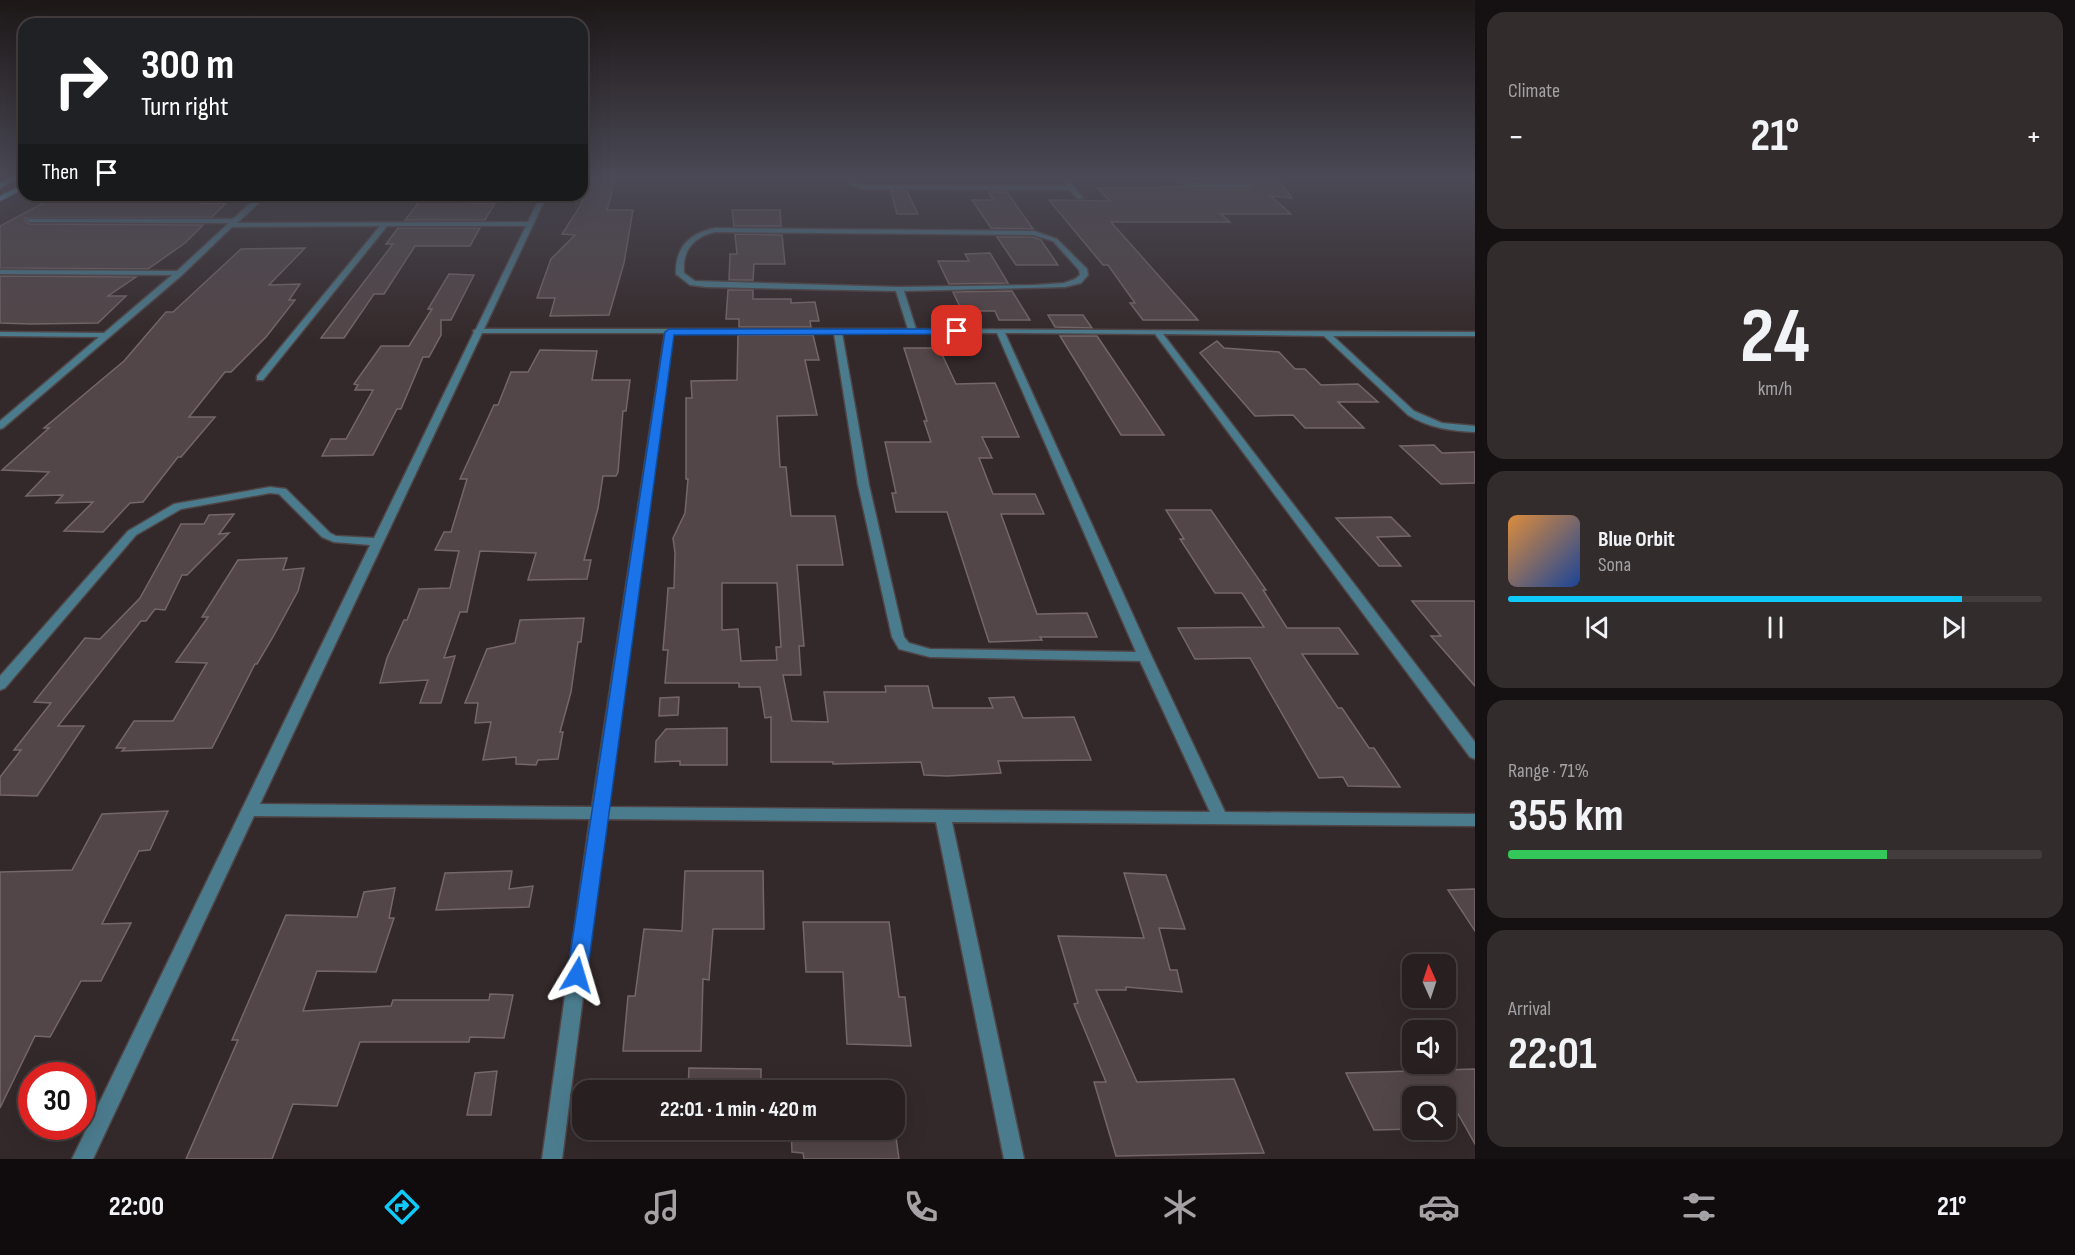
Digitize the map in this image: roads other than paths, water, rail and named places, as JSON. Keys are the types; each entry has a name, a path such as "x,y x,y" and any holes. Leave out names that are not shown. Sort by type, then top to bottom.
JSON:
{"street":[{"path":"0,426 179,273 224,231"},
{"path":"260,378 380,231"},
{"path":"82,1159 252,810 526,231"},
{"path":"711,231 693,236 685,246 679,268 680,274 687,279 708,285 899,289 1065,285 1078,281 1084,275 1083,269 1055,240 1041,235 1022,232 882,231"},
{"path":"0,272 179,273"},
{"path":"899,289 914,332"},
{"path":"477,332 1000,331 1475,334"},
{"path":"1000,331 1145,657 1220,817"},
{"path":"552,1159 669,332"},
{"path":"838,332 856,455 877,557 898,637 904,646 930,653 1145,657"},
{"path":"1158,333 1475,753"},
{"path":"0,334 105,335"},
{"path":"1327,334 1424,422 1448,428 1475,429"},
{"path":"0,685 132,533 178,506 270,490 282,491 326,535 334,539 378,542"},
{"path":"252,810 1475,820"},
{"path":"943,816 1014,1159"}]}
